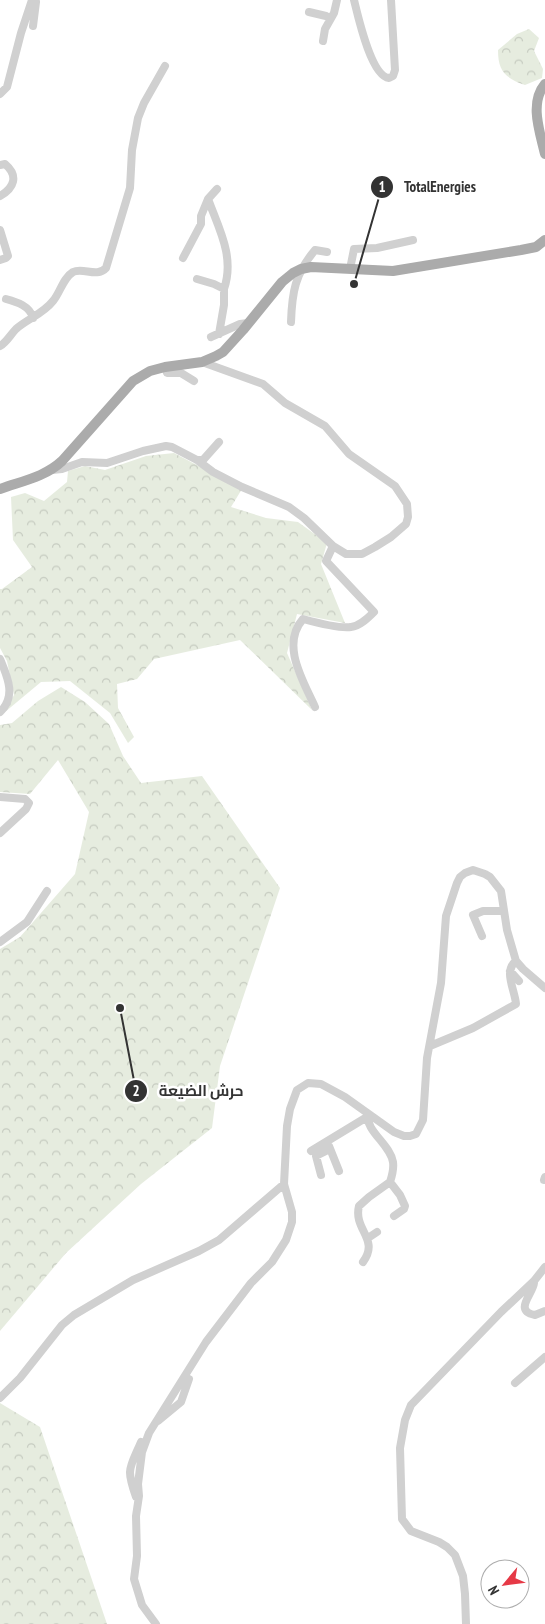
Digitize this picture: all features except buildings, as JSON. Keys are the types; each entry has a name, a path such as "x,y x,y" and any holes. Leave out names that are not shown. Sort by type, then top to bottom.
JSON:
{"main road":[{"path":"545,84 537,101 536,112 545,154"},
{"path":"0,489 50,471 62,461 132,381 150,371 164,367 202,362 223,352 282,282 301,269 320,267 393,271 542,245"}],"street":[{"path":"33,26 34,0"},
{"path":"0,94 7,87 22,33 34,0"},
{"path":"322,40 325,29 336,8 337,0"},
{"path":"354,0 376,68 381,75 389,78 393,76 395,70 391,0"},
{"path":"309,12 330,18"},
{"path":"0,346 4,344 15,330 53,301 71,274 76,271 101,272 106,268 130,188 132,150 138,118 144,103 165,66"},
{"path":"0,165 4,164 7,166 11,171 13,180 12,188 0,196"},
{"path":"183,258 201,221 201,216 208,199 217,189"},
{"path":"208,199 222,234 227,258 224,305 215,336 240,324 248,323"},
{"path":"201,221 210,222 215,219"},
{"path":"0,230 8,256 0,260"},
{"path":"350,269 354,245 376,248 413,240"},
{"path":"291,322 293,292 301,269 315,250 327,252"},
{"path":"197,280 214,284 224,289"},
{"path":"6,299 25,306 31,312 33,318"},
{"path":"50,471 82,462 107,463 144,450 166,446 172,447 197,460 213,472 242,487 289,507 333,546 346,554 362,554 386,541 406,524 408,510 398,490 387,480 349,454 325,426 285,403 263,384 202,362"},
{"path":"164,367 166,373 181,373 194,381"},
{"path":"197,460 203,460 219,442"},
{"path":"315,708 294,659 294,643 298,625 303,620 351,627 365,621 374,612 326,561 333,546"},
{"path":"0,659 10,684 8,702 0,712"},
{"path":"0,797 25,799 29,803 26,809 0,833"},
{"path":"156,1624 142,1605 134,1579 137,1556 136,1516 141,1458 149,1433 206,1342 251,1282 272,1262 282,1248 289,1233 292,1212 284,1184 287,1126 290,1109 298,1090 308,1083 321,1084 346,1097 367,1115 394,1132 404,1136 416,1134 423,1120 428,1058 441,983 446,916 451,897 460,876 473,870 490,877 501,891 516,961 545,988"},
{"path":"0,942 27,922 47,891"},
{"path":"482,936 473,915 483,911 504,911"},
{"path":"430,1046 473,1028 516,1004 510,971 511,965 516,961"},
{"path":"510,971 519,981"},
{"path":"321,1174 316,1156 367,1115"},
{"path":"364,1262 369,1254 370,1244 359,1221 359,1206 390,1182 393,1165 391,1156 367,1115"},
{"path":"311,1151 329,1145"},
{"path":"329,1145 339,1171"},
{"path":"390,1182 400,1195 405,1206 404,1209 394,1216"},
{"path":"0,1398 20,1378 62,1325 74,1315 133,1280 199,1251 219,1240 284,1184"},
{"path":"368,1238 377,1232"},
{"path":"466,1624 463,1576 455,1555 440,1542 411,1531 402,1519 400,1448 403,1429 411,1405 501,1312 534,1281 545,1267"},
{"path":"534,1281 534,1288 526,1299 525,1310 535,1316 545,1310"},
{"path":"516,1382 545,1357"},
{"path":"155,1424 181,1402 189,1379"}],"green space":[{"path":"529,29 539,38 534,51 543,69 542,78 525,85 512,80 504,73 499,63 498,50 517,34"},
{"path":"174,453 242,489 231,507 266,518 298,522 327,543 321,564 345,623 297,614 287,653 312,710 240,640 154,659 137,679 117,684 118,708 134,737 128,743 110,713 70,681 41,682 5,712 14,695 7,661 0,648 0,589 32,567 13,540 11,497 25,493 44,501 67,482 68,471 85,466 105,470 146,456"},
{"path":"61,687 85,702 109,724 123,756 141,783 202,776 280,888 220,1066 212,1128 141,1184 66,1253 0,1331 0,949 20,937 75,874 89,812 58,760 30,794 0,792 0,725 12,723 38,701"},
{"path":"0,1403 40,1427 107,1624 0,1624"}],"place":[{"name":"TotalEnergies","path":"354,284"},
{"name":"حرش الضيعة","path":"120,1008"}]}
